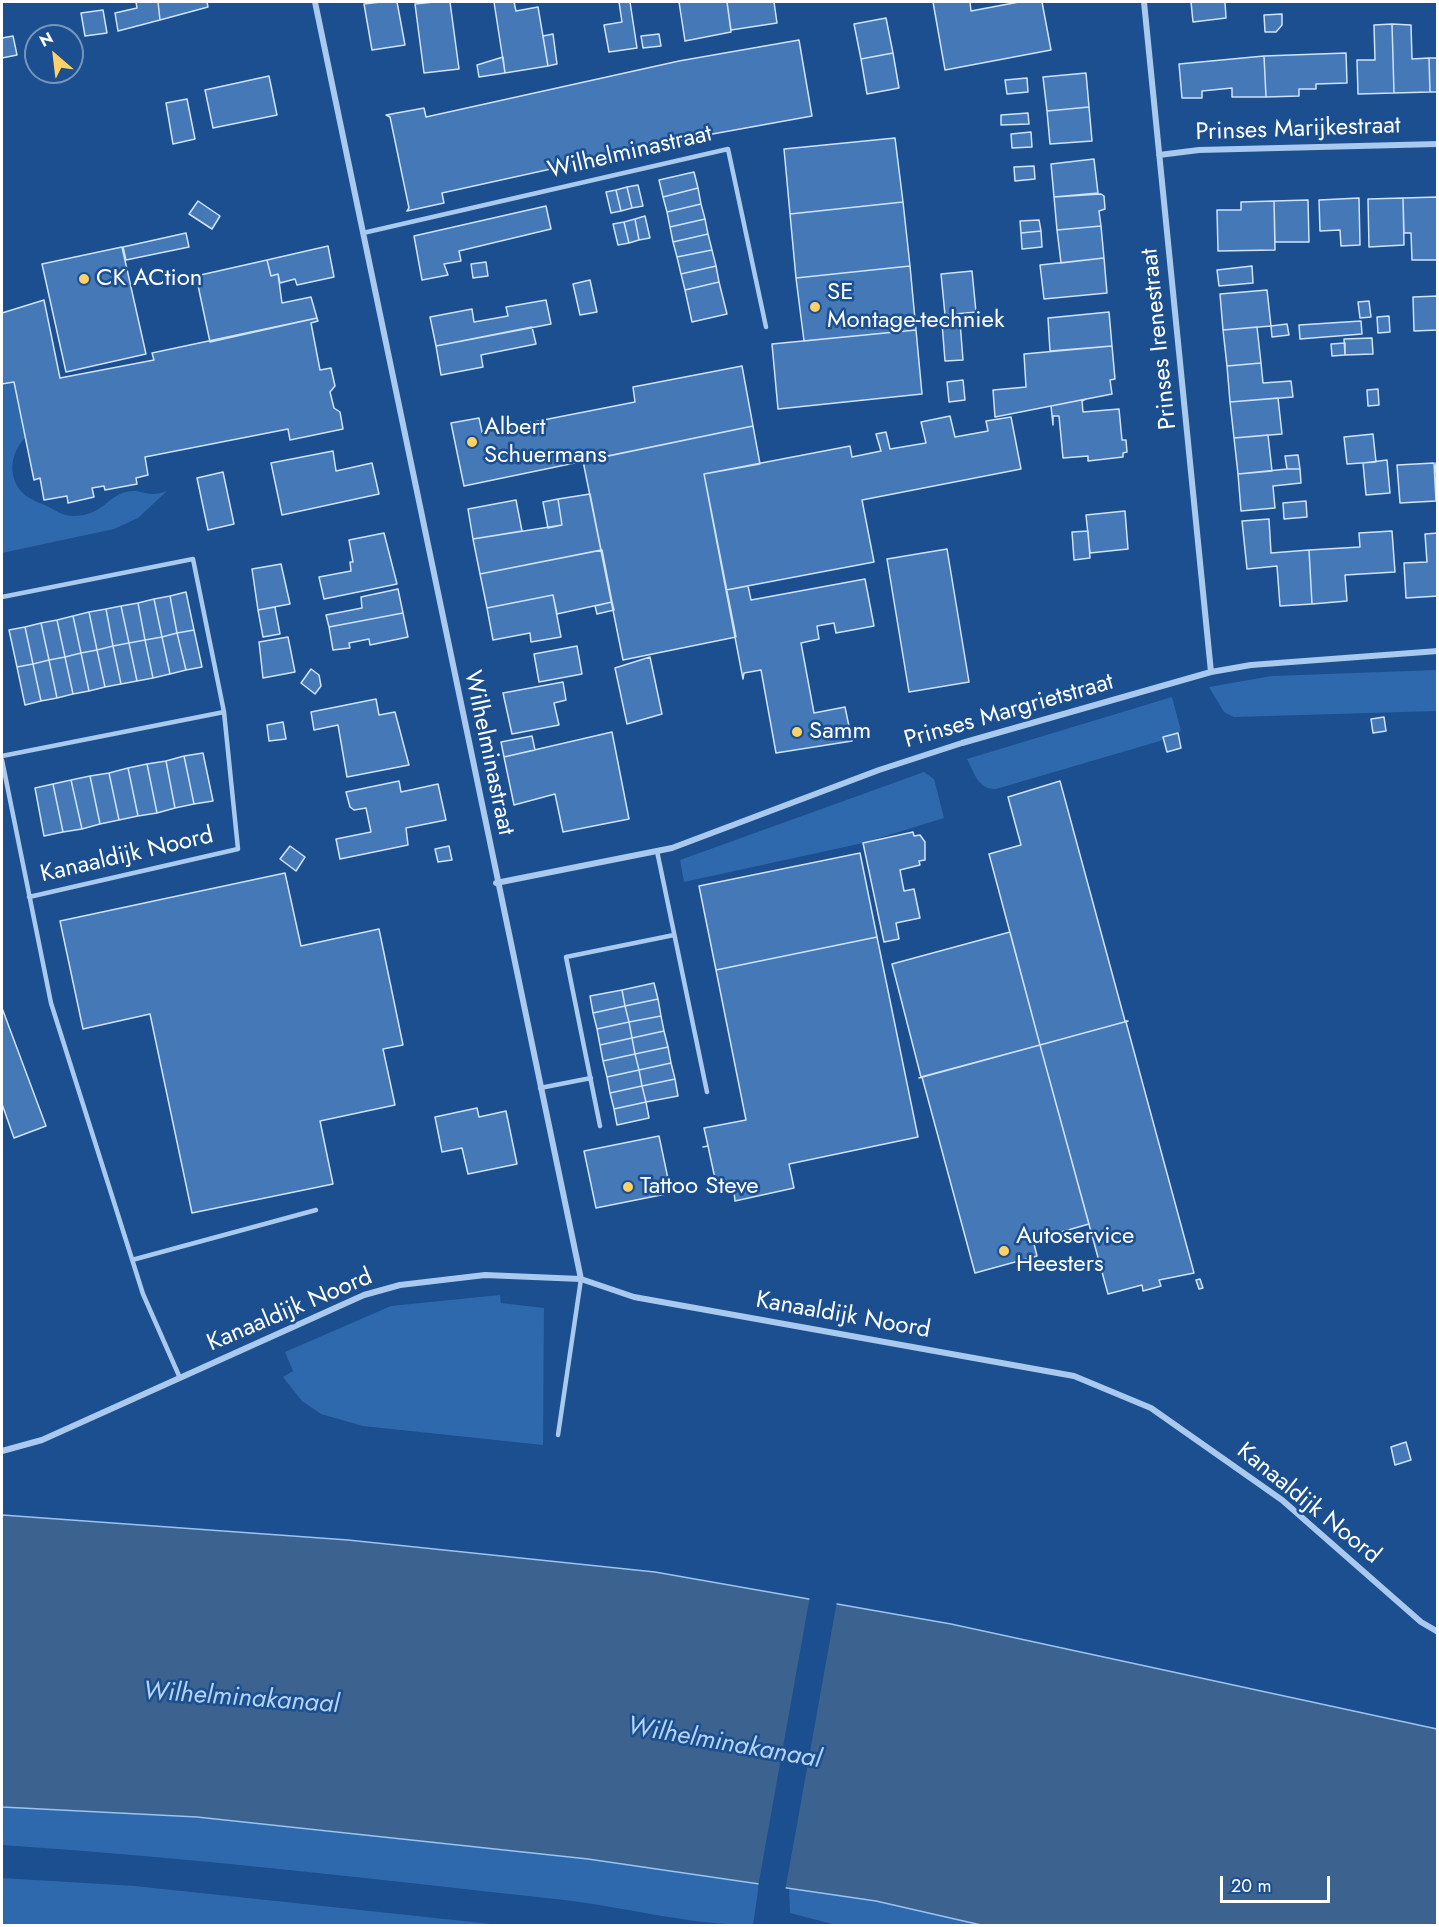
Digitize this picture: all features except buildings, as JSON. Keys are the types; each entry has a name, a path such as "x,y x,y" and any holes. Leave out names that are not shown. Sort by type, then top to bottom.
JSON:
{"street":[{"name":"Wilhelminastraat","path":"315,2 496,883 581,1279"},
{"name":"Prinses Irenestraat","path":"1144,2 1211,672"},
{"name":"Prinses Marijkestraat","path":"1159,155 1199,150 1437,144"},
{"name":"Prinses Margrietstraat","path":"496,883 672,848 809,795 920,756 1211,672 1251,665 1437,651"},
{"name":"Kanaaldijk Noord","path":"2,1451 42,1440 364,1295 400,1285 485,1275 581,1279 634,1297 1074,1376 1151,1408 1273,1493 1421,1622 1437,1632"}],"lane":[{"name":"Wilhelminastraat","path":"363,233 728,149 766,327"},
{"name":"Kanaaldijk Noord","path":"2,597 193,559 224,712 238,849 29,897"},
{"name":"Kanaaldijk Noord","path":"180,1378 143,1294 51,1003 2,758 224,712"},
{"path":"657,851 707,1092"},
{"path":"600,1126 566,957 674,935"},
{"path":"540,1088 591,1078"},
{"path":"132,1260 316,1210"},
{"path":"558,1435 581,1279"}],"shaded area":[{"path":"14,383 25,438 16,452 12,467 16,483 26,496 65,515 72,516 91,513 119,494 126,492 154,494 167,491 138,518 114,529 2,553 2,385"},
{"path":"1437,670 1437,711 1234,717 1224,712 1209,687 1272,676"},
{"path":"1172,697 1181,731 1160,741 996,789 985,787 981,783 967,759"},
{"path":"924,772 934,779 944,818 863,843 684,882 680,860"},
{"path":"500,1295 501,1303 544,1308 543,1445 363,1426 321,1414 302,1401 283,1377 293,1371 285,1352 391,1306"},
{"path":"2,1807 197,1817 588,1859 759,1884 753,1925 704,1922 581,1902 348,1876 2,1845"},
{"path":"2,1878 135,1886 501,1925 2,1925"},
{"path":"789,1888 876,1901 981,1925 836,1925 790,1913"}],"water":[{"name":"Wilhelminakanaal","path":"2,1515 348,1540 655,1572 951,1624 1437,1729 1437,1925 981,1925 876,1901 588,1859 197,1817 2,1807"}],"pier":[{"path":"810,1596 837,1601 785,1891 758,1887"}],"place":[{"name":"CK ACtion","path":"84,279"},
{"name":"SE Montage-techniek","path":"815,307"},
{"name":"Albert Schuermans","path":"472,442"},
{"name":"Samm","path":"797,732"},
{"name":"Tattoo Steve","path":"628,1187"},
{"name":"Autoservice Heesters","path":"1004,1251"}]}
